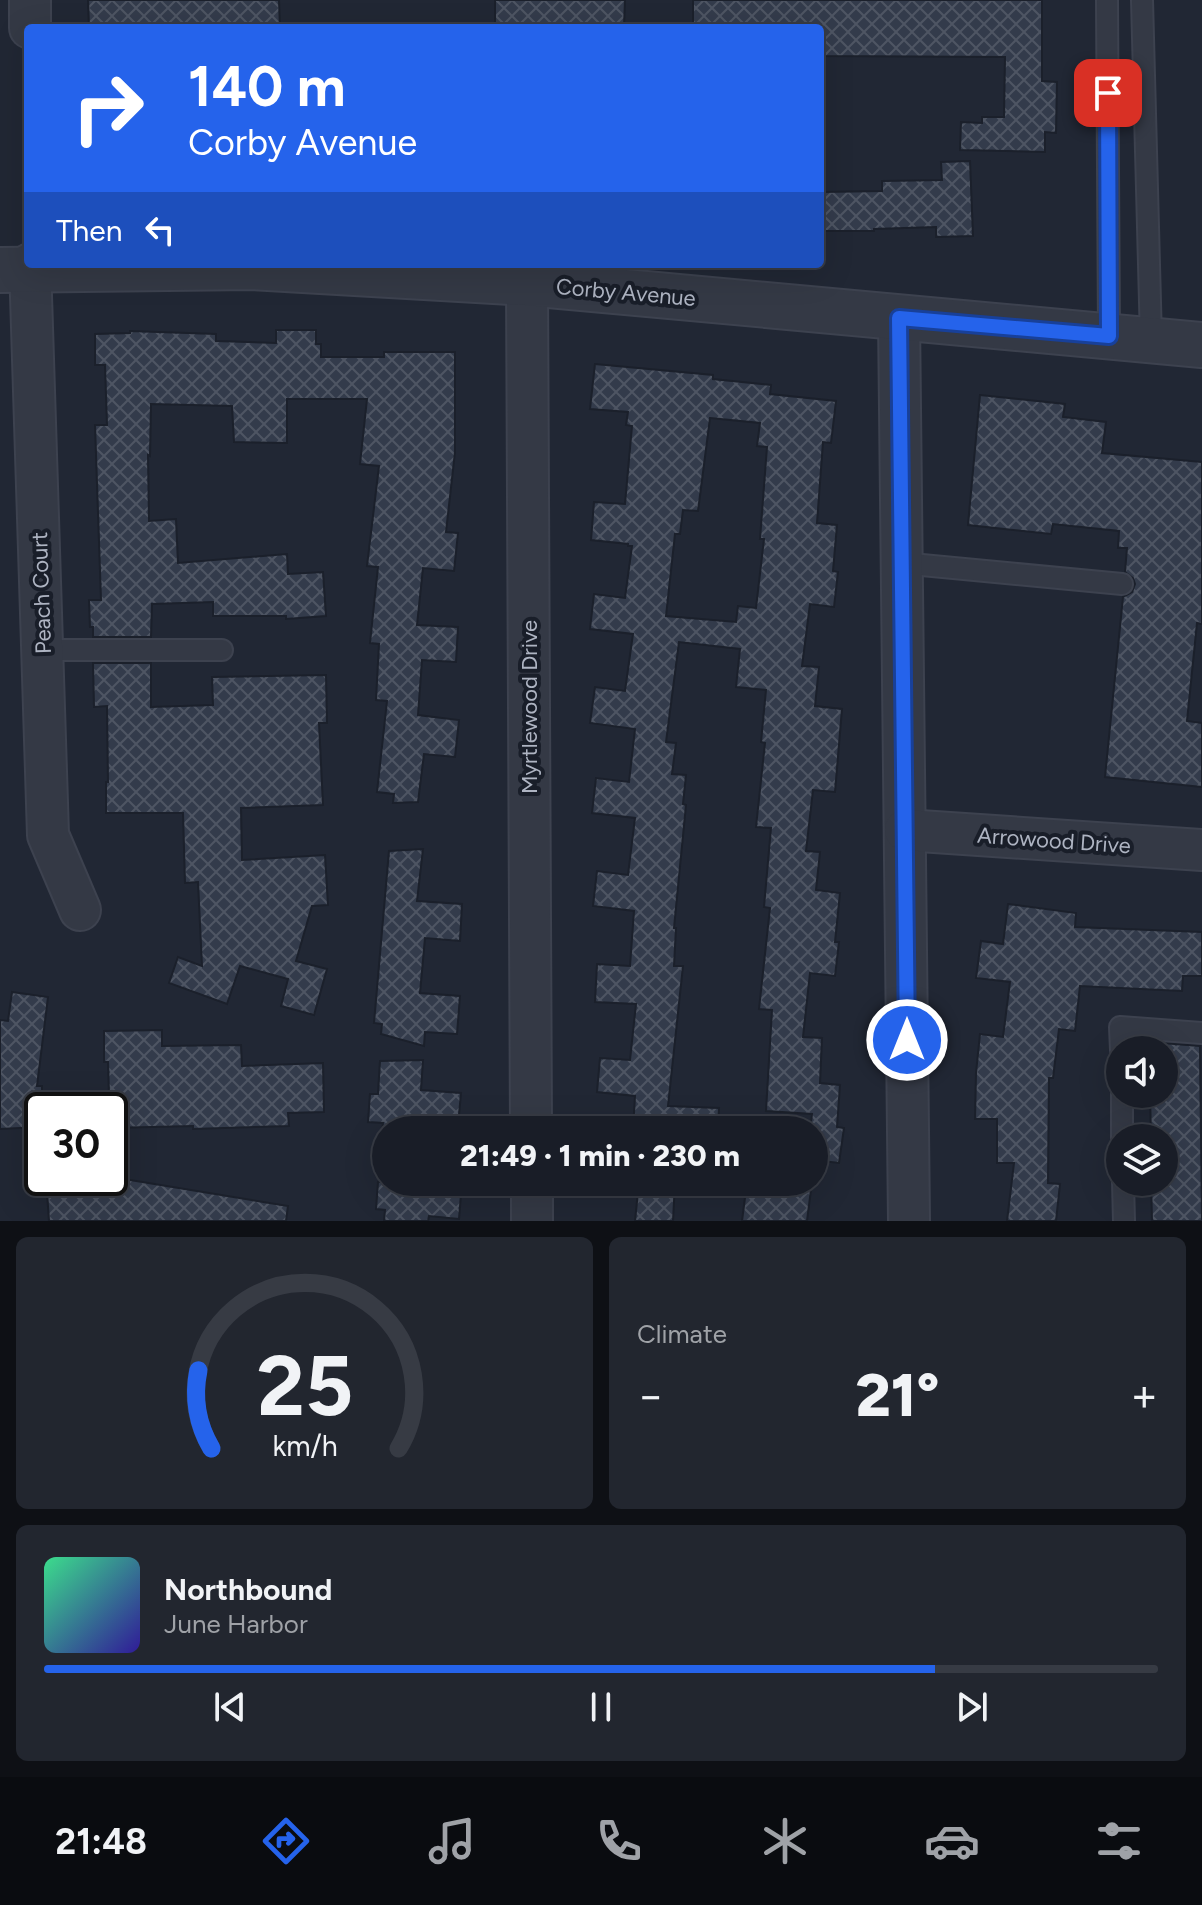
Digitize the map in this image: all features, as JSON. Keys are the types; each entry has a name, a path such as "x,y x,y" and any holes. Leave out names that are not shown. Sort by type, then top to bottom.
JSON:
{"street":[{"path":"30,0 30,24"},
{"name":"Peach Court","path":"20,268 43,650 48,835 80,910"},
{"name":"Corby Avenue","path":"269,268 527,283 1202,345"},
{"name":"Myrtlewood Drive","path":"527,283 531,1116"},
{"path":"899,318 909,1221"},
{"name":"Arrowood Drive","path":"905,830 1202,850"},
{"path":"532,1196 532,1221"}],"lane":[{"path":"1107,0 1130,338"},
{"path":"1130,338 1142,0"},
{"path":"901,563 1122,584"},
{"path":"43,650 222,650"},
{"path":"1120,1036 1120,1027 1202,1033"},
{"path":"1123,1196 1124,1221"}],"building":[{"path":"88,0 279,0 280,24 89,24"},
{"path":"495,0 625,0 624,24 495,24"},
{"path":"693,0 1042,0 1042,81 1057,82 1056,133 1045,132 1045,152 960,150 961,122 982,123 982,117 1004,117 1005,57 824,56 824,24 693,24"},
{"path":"970,161 973,236 936,237 936,227 824,231 824,192 882,191 882,181 942,180 941,162"},
{"path":"276,330 316,330 316,344 321,344 321,357 384,357 384,352 455,352 455,452 446,532 458,533 454,571 423,568 417,625 458,627 456,662 422,660 418,715 459,720 455,757 424,754 418,802 393,803 394,794 377,792 387,701 376,700 379,644 370,643 378,567 367,566 379,466 360,464 367,399 287,399 287,443 234,442 232,406 151,404 149,521 176,519 178,563 287,554 288,574 323,572 326,616 286,619 286,616 213,616 213,602 152,604 151,637 93,637 89,600 101,600 95,425 107,425 105,365 95,365 95,334 130,331 216,334 216,341 276,343"},
{"path":"595,364 713,375 713,379 771,385 770,394 836,401 831,443 823,442 817,523 837,525 833,571 838,572 834,607 810,604 802,666 819,667 815,706 842,709 835,792 813,790 806,851 820,852 816,890 840,893 835,942 839,942 835,976 810,973 803,1037 822,1038 820,1083 840,1085 837,1127 844,1128 839,1163 828,1162 828,1116 766,1111 772,1010 759,1009 770,908 764,907 771,828 756,827 765,743 761,742 766,690 736,687 740,649 679,642 666,742 676,743 672,774 686,775 674,928 674,966 683,966 668,1106 719,1108 719,1116 634,1116 635,1096 597,1092 600,1058 630,1060 636,1004 595,1002 597,964 630,966 634,911 593,906 597,871 628,875 635,818 592,813 596,778 629,782 635,729 590,723 595,687 625,691 633,634 590,629 594,594 625,598 632,546 591,540 594,502 625,504 632,426 626,425 628,412 590,409","holes":["710,418 760,423 757,446 767,447 760,539 764,539 756,608 738,606 736,622 666,616 675,534 680,534 683,510 698,511"]},
{"path":"980,395 1065,404 1063,417 1106,422 1102,453 1202,462 1202,624 1197,623 1187,721 1202,723 1202,787 1105,777 1123,597 1132,592 1135,584 1125,572 1127,548 1118,548 1119,531 1053,524 1051,534 968,525"},
{"path":"93,663 151,663 151,707 213,705 212,677 326,675 327,723 319,723 323,805 241,808 242,860 325,855 328,905 312,906 296,961 327,969 314,1015 281,1006 288,979 240,966 227,1004 169,983 178,957 202,966 198,882 185,883 183,813 106,813 107,706 94,707"},
{"path":"423,849 417,901 462,904 460,941 425,938 420,993 460,996 457,1034 425,1032 424,1046 381,1034 382,1024 374,1023 389,851"},
{"path":"1008,904 1076,913 1075,927 1202,932 1202,976 1183,976 1182,991 1080,986 1075,1031 1059,1029 1053,1078 1049,1078 1048,1183 1060,1184 1056,1221 1007,1221 1014,1163 997,1163 997,1119 975,1119 980,1034 1003,1037 1010,982 976,978 981,941 1003,944"},
{"path":"12,992 48,997 37,1086 42,1086 42,1092 24,1092 24,1128 0,1129 0,1020 8,1021"},
{"path":"162,1030 162,1046 241,1045 242,1066 323,1063 324,1112 288,1113 289,1126 128,1128 128,1092 109,1092 108,1062 104,1062 104,1031"},
{"path":"1178,1044 1200,1046 1202,1221 1152,1221 1151,1196 1178,1196 1178,1124 1151,1124 1150,1108 1178,1108"},
{"path":"423,1060 421,1090 461,1093 459,1116 372,1116 372,1122 368,1122 370,1094 378,1094 380,1061"},
{"path":"128,1180 288,1206 286,1221 49,1221 47,1196 128,1196"},
{"path":"377,1196 461,1196 459,1219 429,1216 428,1221 384,1221 385,1210 376,1209"},
{"path":"638,1196 674,1196 673,1221 635,1221"},
{"path":"745,1196 810,1196 807,1221 742,1221"}],"route":[{"path":"907,1040 899,318 1109,336 1108,93"}]}
